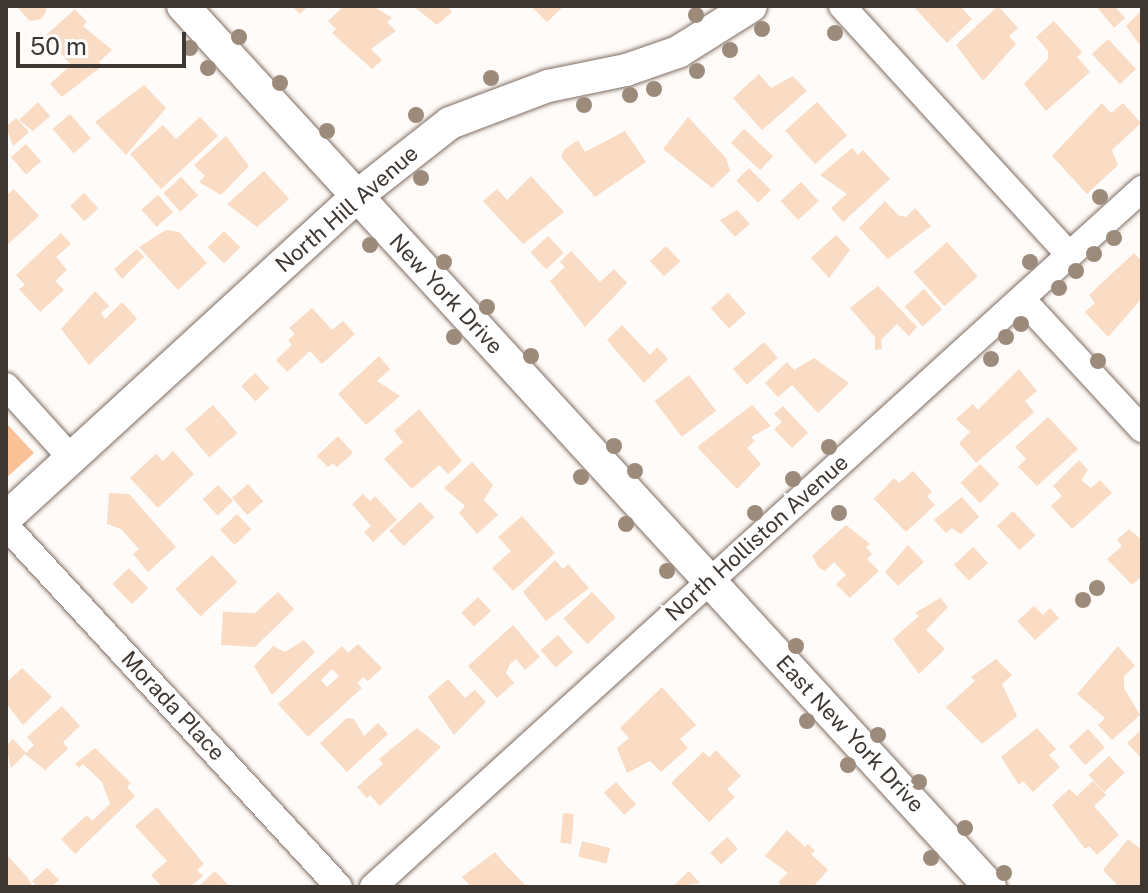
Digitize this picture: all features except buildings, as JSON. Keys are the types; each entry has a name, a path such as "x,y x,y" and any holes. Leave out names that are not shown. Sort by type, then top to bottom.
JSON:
{"street":[{"name":"New York Drive","path":"183,6 709,581"},
{"name":"North Hill Avenue","path":"6,518 357,196 450,123 548,86 626,70 678,52 751,6"},
{"path":"842,6 1069,255"},
{"name":"North Holliston Avenue","path":"373,887 1142,189"},
{"path":"1022,299 1142,429"},
{"path":"6,386 71,458"},
{"name":"Morada Place","path":"6,526 339,887"},
{"name":"East New York Drive","path":"709,581 990,887"}],"shaded area":[{"path":"6,423 34,453 6,478"}]}
